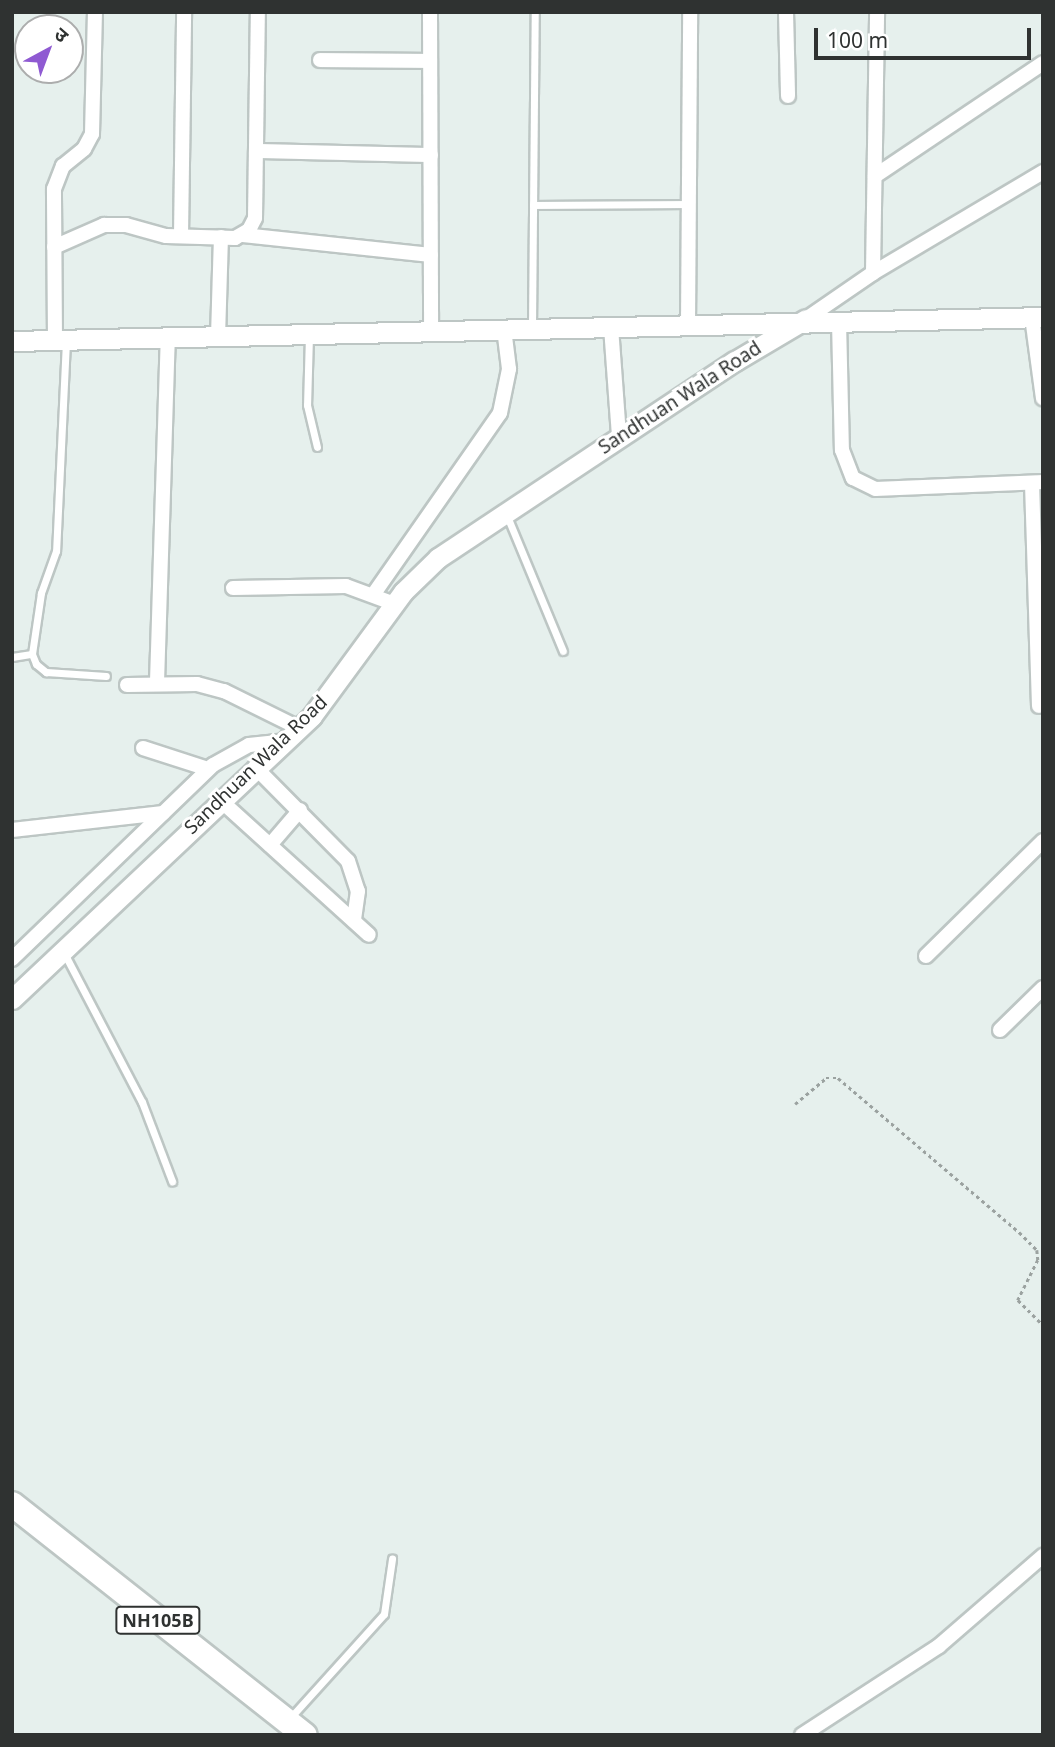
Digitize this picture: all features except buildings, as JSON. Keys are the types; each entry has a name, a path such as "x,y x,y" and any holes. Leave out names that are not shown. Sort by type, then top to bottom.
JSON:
{"highway":[{"name":"NH105B","path":"12,1504 296,1728"}],"street":[{"path":"60,340 54,247 58,176 92,134 94,12"},
{"path":"181,236 184,12"},
{"path":"243,234 255,218 258,12"},
{"path":"430,12 431,331"},
{"path":"688,325 690,12"},
{"path":"786,12 788,96"},
{"path":"873,273 877,12"},
{"path":"320,60 430,61"},
{"path":"875,176 1043,64"},
{"path":"256,151 431,155"},
{"path":"806,319 873,273 1043,172"},
{"path":"54,247 104,225 181,236 221,237 243,234 430,255"},
{"path":"218,337 221,237"},
{"path":"12,341 688,325 806,319 839,321 1037,317 1043,398"},
{"name":"Sandhuan Wala Road","path":"12,999 219,799 292,735 335,689 395,604 438,558 619,437 806,319"},
{"path":"839,321 842,450 853,478 876,489 1037,483 1039,706"},
{"path":"611,327 619,437"},
{"path":"373,595 500,413 509,380 503,330"},
{"path":"158,682 168,338"},
{"path":"233,588 331,585 373,595 395,604"},
{"path":"127,685 158,682 224,691 292,735"},
{"path":"12,959 208,769 248,744 292,735"},
{"path":"143,748 208,769"},
{"path":"255,767 348,861 358,891 354,921"},
{"path":"219,799 369,935"},
{"path":"270,845 300,810"},
{"path":"12,830 163,813"},
{"path":"926,956 1043,841"},
{"path":"1000,1030 1043,988"},
{"path":"802,1735 939,1646 1043,1556"}],"lane":[{"path":"532,329 535,12"},
{"path":"533,205 689,204"},
{"path":"309,334 307,405 317,447"},
{"path":"60,340 56,551 41,593 32,654 36,664 46,672 106,676"},
{"path":"505,512 563,651"},
{"path":"12,657 32,654"},
{"path":"63,951 142,1102 172,1181"},
{"path":"296,1728 384,1614 392,1559"}],"path":[{"path":"795,1104 826,1078 838,1078 1019,1232 1037,1250 1038,1260 1018,1300 1043,1325"}]}
